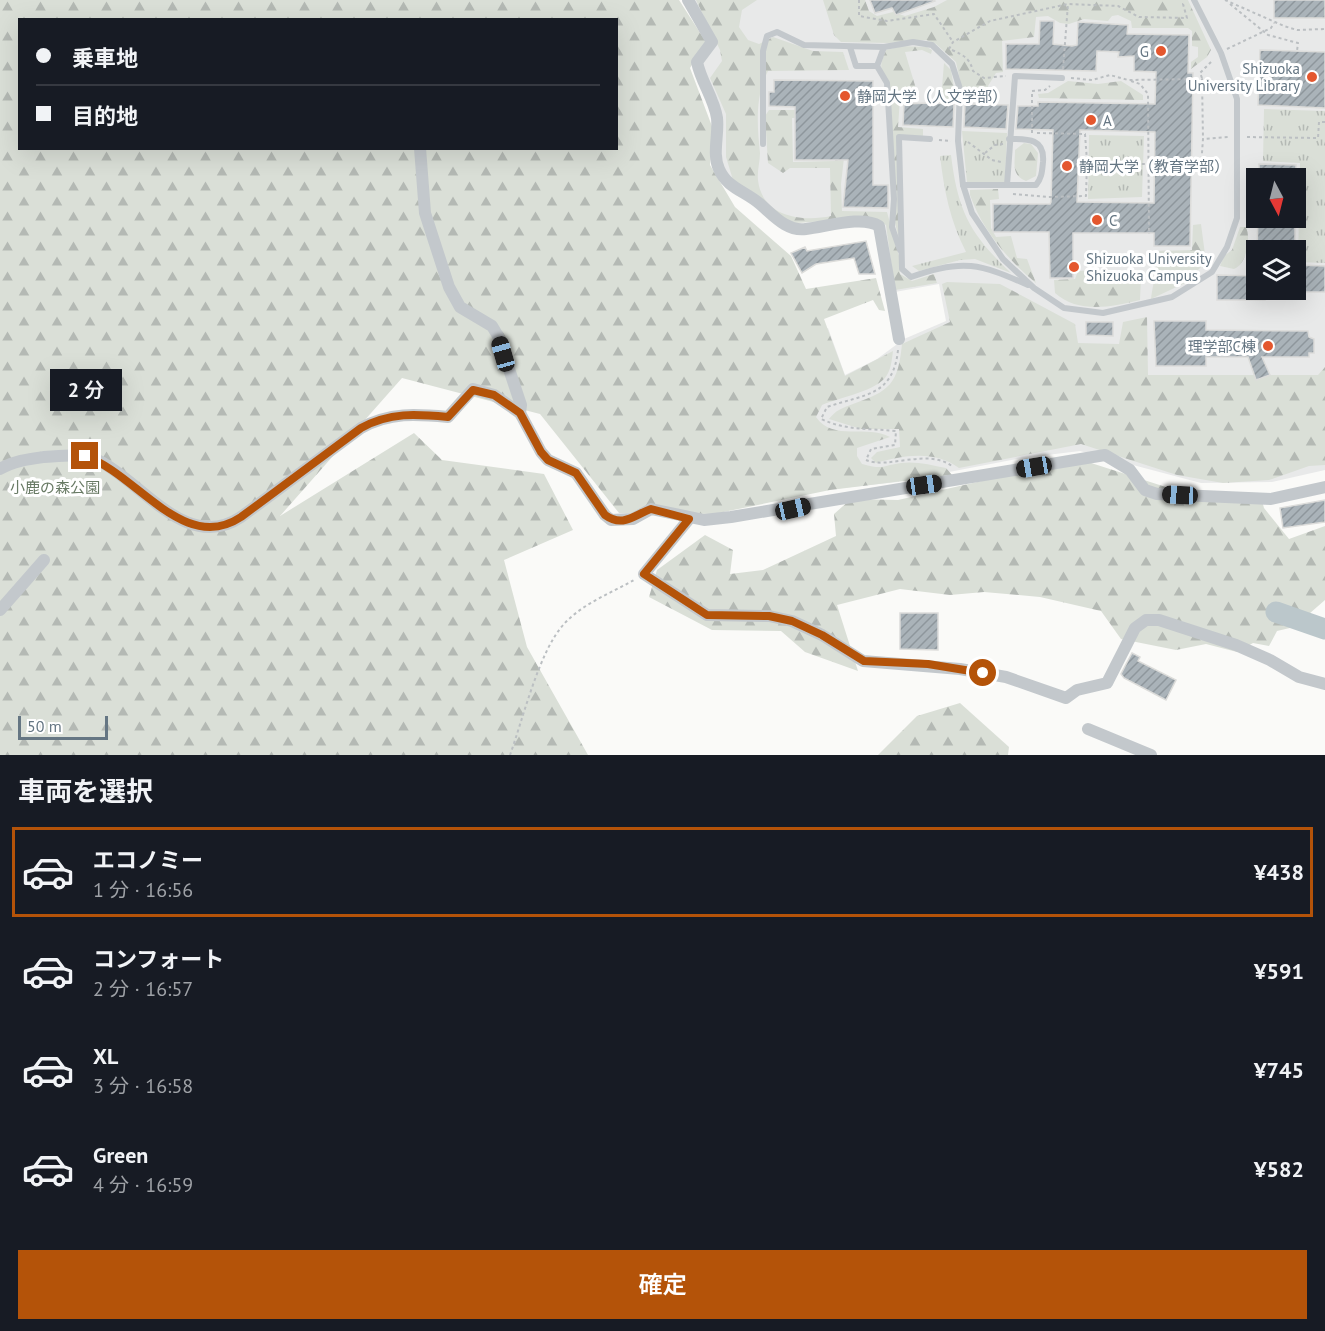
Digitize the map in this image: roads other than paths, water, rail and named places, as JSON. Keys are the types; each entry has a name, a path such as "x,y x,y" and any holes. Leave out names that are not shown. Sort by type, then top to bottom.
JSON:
{"street":[{"path":"688,0 712,42 697,62 717,118 716,162 719,170 731,187 760,204 769,214 786,225 802,230 862,222 879,226 899,339"},
{"path":"420,150 425,213 449,287 460,307 492,326 498,336 521,405 520,413"},
{"path":"0,469 25,460 85,456 102,462 183,523 211,529 228,526 361,428 379,418 403,413 448,417 473,390 494,395 520,413 541,452 548,460 576,473 605,515 611,520 633,519 651,509 689,519 704,520 793,509 843,498 1105,455 1130,470 1145,490 1157,494 1271,499 1325,487"},
{"path":"689,519 644,574 707,615 769,616 792,621 822,635 864,661 960,669 1006,677 1066,698 1077,690 1107,683 1135,628 1146,620 1159,620 1256,653 1299,677 1325,684"},
{"path":"0,610 44,560"},
{"path":"1088,729 1151,755"}],"lane":[{"path":"763,144 763,51 767,36 777,32 804,45 837,44 850,47 914,42 932,45 952,64 960,89 958,141 963,185 972,213 1003,260 1034,288 1064,308 1103,313 1172,297 1212,272 1227,247 1237,218 1237,99 1221,53 1192,0"},
{"path":"884,46 877,66 887,83 894,199 892,226 903,261"},
{"path":"850,47 856,66 877,66"},
{"path":"1010,185 1008,162 1015,76 1062,78"},
{"path":"930,139 899,137 902,269 911,277 955,266 978,265 1034,288"},
{"path":"963,185 1036,185 1041,179 1044,152 1038,142 1030,139 1009,142"}],"waterway":[{"path":"1276,612 1325,629"}],"place":[{"name":"G","path":"1161,51"},
{"name":"Shizuoka University Library","path":"1312,77"},
{"name":"静岡大学（人文学部）","path":"845,96"},
{"name":"A","path":"1091,120"},
{"name":"静岡大学（教育学部）","path":"1067,166"},
{"name":"C","path":"1097,220"},
{"name":"Shizuoka University Shizuoka Campus","path":"1074,267"},
{"name":"理学部C棟","path":"1268,346"}],"park label":[{"name":"小鹿の森公園","path":"55,487"}]}
